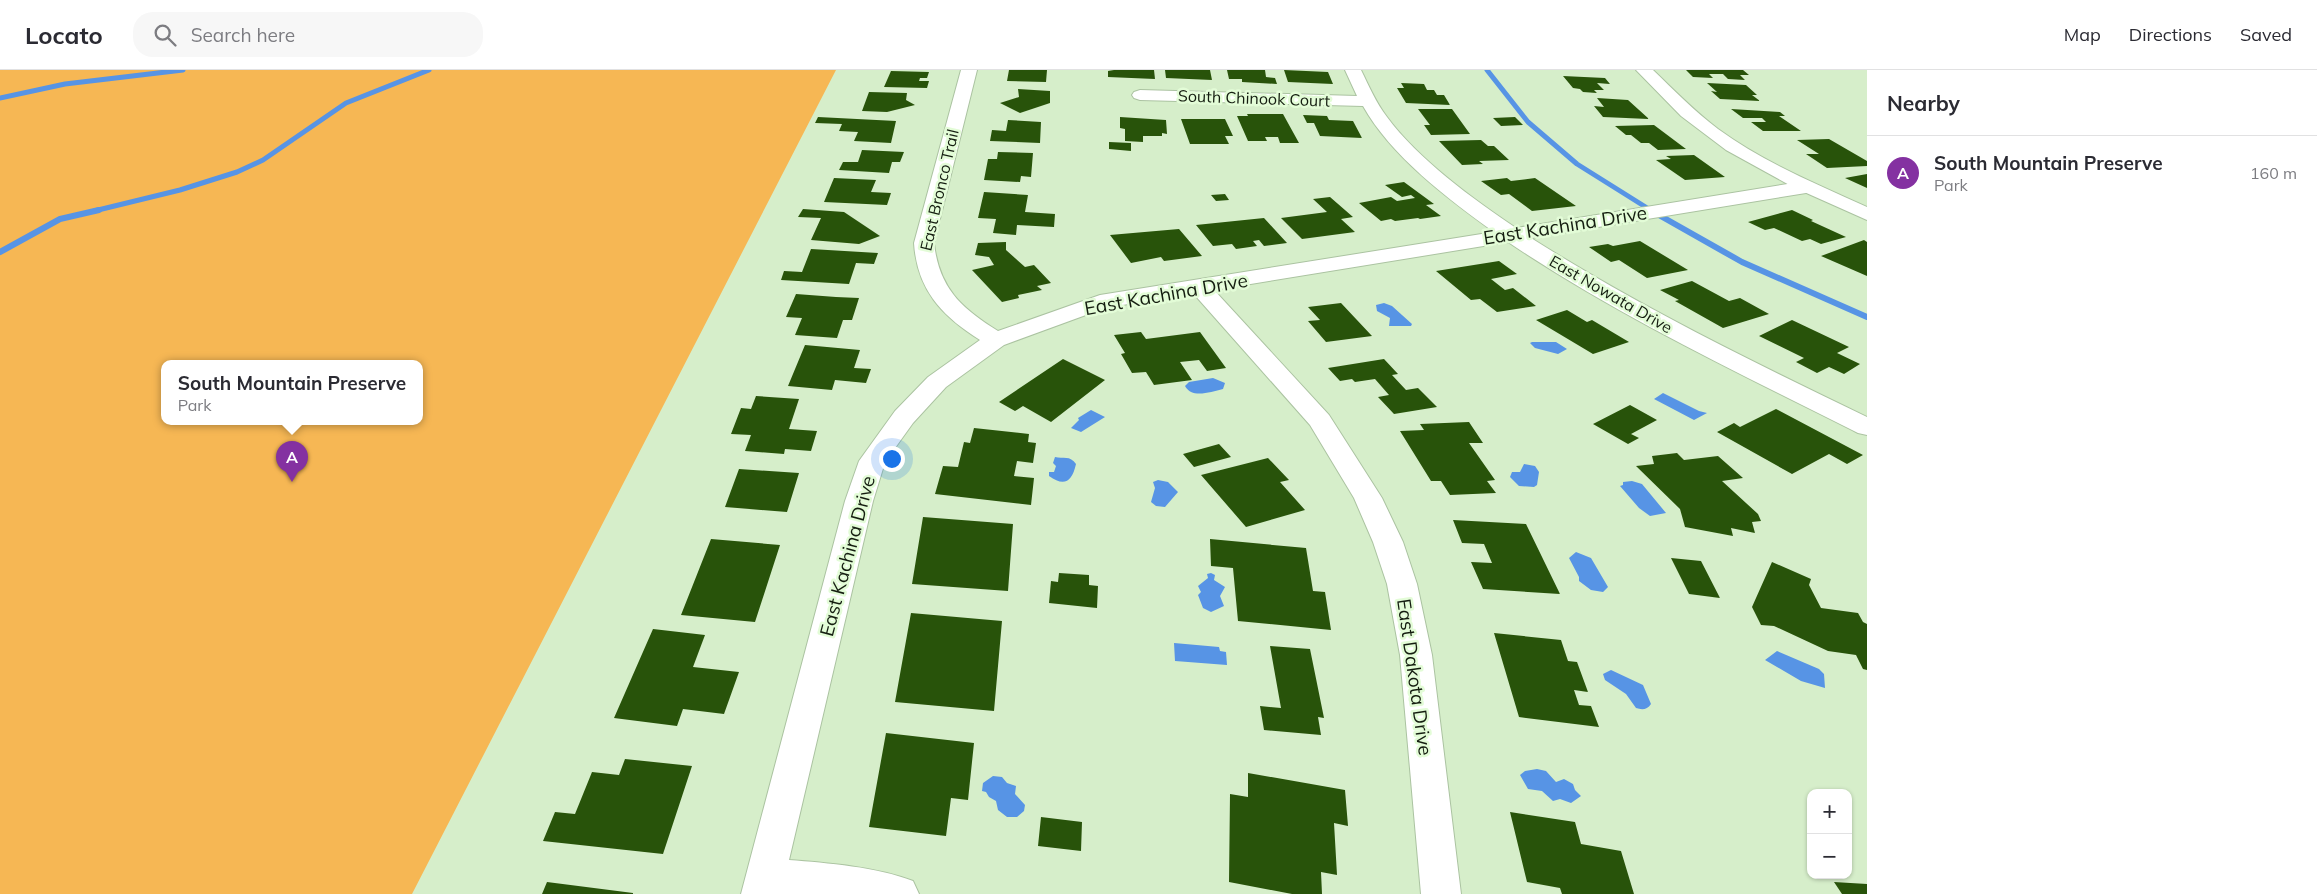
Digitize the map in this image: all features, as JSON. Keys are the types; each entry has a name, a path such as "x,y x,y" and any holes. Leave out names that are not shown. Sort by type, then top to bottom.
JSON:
{"street":[{"name":"East Bronco Trail","path":"969,70 924,243 924,258 928,274 939,293 953,309 976,328 996,340"},
{"name":"East Nowata Drive","path":"1353,70 1367,101 1388,130 1429,172 1466,203 1509,234 1610,296 1705,348 1867,427"},
{"path":"1644,70 1694,119 1728,143 1806,187 1867,214"},
{"name":"South Chinook Court","path":"1140,95 1367,101"},
{"name":"East Kachina Drive","path":"764,885 859,501 872,461 904,417 937,382 996,340 1100,302 1806,187"},
{"name":"East Dakota Drive","path":"1198,287 1320,421 1368,498 1388,542 1402,584 1416,655 1441,894"},
{"path":"764,885 817,880 899,894"}],"shaded area":[{"path":"0,70 836,70 412,894 0,894"}],"water":[{"path":"1384,303 1392,306 1412,324 1411,326 1389,326 1390,318 1377,311 1376,305"},
{"path":"1556,342 1567,349 1558,354 1535,348 1530,343"},
{"path":"1213,378 1225,383 1223,389 1207,393 1197,393 1188,390 1185,386 1189,382"},
{"path":"1663,393 1707,413 1694,420 1654,399"},
{"path":"1091,410 1105,417 1081,432 1071,428 1079,420 1078,418"},
{"path":"1055,457 1069,458 1076,464 1070,479 1067,481 1059,481 1049,476 1049,472 1054,472 1056,466 1053,463"},
{"path":"1524,464 1535,466 1539,472 1537,485 1534,487 1519,486 1510,477 1512,472 1520,472"},
{"path":"1158,480 1168,482 1178,492 1165,507 1156,506 1151,502 1155,488 1153,482"},
{"path":"1632,481 1642,484 1666,513 1650,516 1639,508 1620,486 1623,485 1623,482"},
{"path":"1576,552 1591,558 1608,587 1603,592 1591,590 1579,581 1579,577 1569,558"},
{"path":"1207,574 1215,575 1214,580 1225,587 1220,596 1224,606 1211,612 1203,608 1198,595 1201,592 1198,586 1208,578"},
{"path":"1174,643 1219,647 1220,651 1226,652 1227,665 1175,661"},
{"path":"1777,651 1819,669 1824,674 1825,688 1801,681 1765,660"},
{"path":"1611,670 1643,685 1651,704 1644,709 1636,708 1626,694 1605,680 1603,674"},
{"path":"1537,769 1546,771 1556,782 1564,779 1573,784 1575,790 1581,796 1571,803 1560,799 1553,801 1542,791 1528,789 1520,775 1525,771"},
{"path":"993,776 1002,777 1007,783 1016,786 1015,794 1025,805 1024,811 1017,817 1007,817 998,810 996,801 989,797 986,792 982,791 983,783"}],"building":[{"path":"1009,70 1047,70 1046,82 1007,81"},
{"path":"1154,70 1155,79 1108,77 1108,71"},
{"path":"1165,70 1210,70 1212,80 1166,78"},
{"path":"1227,70 1265,70 1266,77 1275,78 1277,84 1242,82 1242,79 1229,79"},
{"path":"1284,70 1328,72 1333,84 1288,82"},
{"path":"1686,70 1743,70 1749,75 1740,75 1745,80 1728,79 1723,74 1709,74 1713,78 1693,77"},
{"path":"891,71 929,72 927,78 920,78 919,81 929,81 927,88 884,87"},
{"path":"1563,76 1605,78 1610,84 1597,83 1604,90 1594,90 1597,93 1583,92 1580,89 1573,88"},
{"path":"1401,83 1424,84 1427,90 1434,90 1437,95 1444,95 1450,105 1406,103 1397,88 1404,88"},
{"path":"1707,83 1746,85 1757,95 1752,95 1760,101 1720,99 1711,91 1717,92"},
{"path":"1018,89 1050,91 1050,103 1020,113 1000,103 1019,97"},
{"path":"869,92 907,93 906,100 915,105 887,112 862,111"},
{"path":"1597,98 1628,100 1649,119 1603,117 1594,106 1604,107"},
{"path":"1418,109 1452,109 1470,134 1431,135 1424,125 1430,125"},
{"path":"1731,109 1780,112 1785,116 1779,116 1801,131 1763,131 1751,122 1766,122 1762,118 1743,118"},
{"path":"1247,114 1283,114 1299,143 1280,143 1278,137 1265,137 1267,141 1248,141 1237,116 1248,116"},
{"path":"1303,115 1327,116 1329,120 1353,121 1362,138 1320,136 1314,123 1307,123"},
{"path":"818,117 896,121 891,143 854,141 858,132 839,131 842,124 815,123"},
{"path":"1120,117 1166,120 1167,134 1162,133 1162,136 1143,136 1143,142 1125,141 1125,129 1120,128"},
{"path":"1515,117 1523,125 1501,126 1493,118"},
{"path":"1181,119 1225,119 1233,136 1225,136 1229,144 1190,144"},
{"path":"1008,120 1041,122 1040,143 990,141 992,130 1006,131"},
{"path":"1654,125 1686,149 1658,150 1649,143 1641,143 1631,135 1626,135 1615,126"},
{"path":"1829,139 1867,161 1867,166 1827,168 1806,154 1819,154 1797,140"},
{"path":"1481,140 1488,146 1494,146 1509,160 1479,161 1483,164 1462,165 1439,141"},
{"path":"1109,142 1131,143 1131,151 1109,149"},
{"path":"862,150 904,152 900,162 892,162 889,173 839,170 843,162 858,162"},
{"path":"998,152 1033,153 1031,177 1021,176 1020,182 984,180 988,159 997,159"},
{"path":"1694,155 1725,177 1685,180 1656,160 1671,159 1666,156"},
{"path":"1867,174 1867,188 1845,178"},
{"path":"834,178 876,180 871,192 891,193 887,205 824,202"},
{"path":"1507,178 1511,181 1535,178 1576,206 1532,211 1509,194 1501,195 1481,181"},
{"path":"1404,182 1434,204 1426,205 1441,216 1381,221 1359,203 1391,197 1397,201 1415,198 1411,195 1402,197 1385,185"},
{"path":"984,192 1028,195 1025,212 1055,214 1054,227 1017,225 1016,235 993,233 996,219 978,218"},
{"path":"1225,194 1229,200 1216,201 1211,195"},
{"path":"1330,197 1353,217 1341,219 1355,232 1302,239 1281,218 1327,212 1313,199"},
{"path":"803,209 844,212 880,236 859,244 811,240 821,218 798,217"},
{"path":"1792,210 1846,237 1821,244 1810,239 1802,241 1774,228 1765,230 1748,222"},
{"path":"1264,218 1287,243 1264,246 1259,240 1253,241 1257,246 1236,249 1232,244 1213,246 1196,225"},
{"path":"1179,229 1202,256 1164,261 1161,257 1131,263 1110,235"},
{"path":"1864,240 1867,242 1867,276 1821,256"},
{"path":"1640,241 1688,270 1647,278 1619,260 1611,262 1589,247 1608,244 1613,246"},
{"path":"1006,242 1006,250 1025,267 1034,265 1051,283 1037,286 1042,290 1018,295 1019,298 1002,302 972,270 994,265 989,257 975,255 978,243"},
{"path":"811,249 878,253 874,264 856,263 849,284 781,280 784,271 802,272"},
{"path":"1499,261 1517,274 1491,279 1505,290 1513,288 1536,306 1497,312 1480,299 1471,300 1436,271"},
{"path":"1692,281 1729,301 1740,298 1769,314 1723,328 1675,301 1679,300 1660,290"},
{"path":"796,294 859,298 852,320 843,320 837,338 795,335 802,318 786,317"},
{"path":"1341,303 1372,336 1326,342 1308,321 1320,320 1308,307"},
{"path":"1567,310 1587,322 1592,320 1629,342 1593,354 1536,320"},
{"path":"1792,320 1849,347 1837,353 1860,364 1844,374 1829,367 1817,373 1796,362 1804,358 1759,336"},
{"path":"1141,332 1146,339 1200,332 1226,368 1207,371 1199,360 1180,362 1192,380 1154,385 1146,372 1132,373 1121,354 1125,353 1114,335"},
{"path":"805,345 860,350 854,368 871,369 866,383 835,380 832,390 788,386"},
{"path":"1063,359 1105,380 1051,422 1023,406 1015,411 999,402"},
{"path":"1384,359 1398,374 1392,375 1406,390 1418,388 1437,407 1394,414 1378,397 1389,395 1375,379 1355,382 1352,379 1340,381 1328,368"},
{"path":"756,396 799,399 789,429 817,431 811,451 785,449 784,454 745,451 751,435 731,434 741,408 751,409"},
{"path":"1630,405 1657,420 1631,434 1639,438 1628,444 1593,424"},
{"path":"1776,409 1863,455 1847,464 1829,454 1792,474 1717,432 1734,423 1740,427"},
{"path":"1469,422 1483,443 1469,443 1495,480 1487,481 1496,493 1450,495 1441,481 1431,481 1400,431 1424,430 1420,424"},
{"path":"974,428 1029,434 1028,442 1036,443 1033,463 1017,461 1014,476 1034,478 1031,505 935,494 943,466 958,467 964,442 970,443"},
{"path":"1219,444 1231,457 1194,467 1183,454"},
{"path":"1677,453 1684,460 1718,456 1743,478 1722,481 1758,514 1761,521 1752,522 1755,533 1731,528 1733,536 1685,527 1680,509 1636,466 1654,464 1652,456"},
{"path":"1268,458 1289,480 1280,482 1305,510 1246,527 1201,475"},
{"path":"739,469 799,473 787,512 725,507"},
{"path":"923,517 1013,524 1008,591 912,584"},
{"path":"1453,520 1526,524 1560,594 1483,589 1471,562 1492,563 1484,544 1462,543"},
{"path":"711,539 780,545 755,622 681,615"},
{"path":"1210,539 1306,548 1313,591 1325,592 1331,630 1238,621 1233,568 1211,566"},
{"path":"1671,558 1701,561 1720,598 1689,594"},
{"path":"1772,562 1811,579 1809,585 1821,608 1858,613 1863,622 1867,624 1867,670 1863,669 1856,655 1828,651 1774,626 1761,625 1752,607"},
{"path":"1059,573 1089,575 1089,585 1098,586 1097,608 1049,603 1051,581 1058,582"},
{"path":"911,613 1002,621 994,711 895,702"},
{"path":"653,629 705,635 693,667 739,672 724,714 683,709 677,726 614,718"},
{"path":"1494,633 1561,640 1568,661 1577,662 1588,692 1574,690 1579,705 1591,706 1599,727 1519,717"},
{"path":"1270,646 1310,649 1324,718 1318,717 1321,735 1264,730 1260,706 1281,708"},
{"path":"886,733 974,743 968,800 951,798 946,836 869,827"},
{"path":"625,759 692,766 663,854 543,841 555,812 575,814 592,772 619,775"},
{"path":"1248,773 1345,790 1348,826 1334,823 1337,875 1321,872 1322,894 1292,894 1229,882 1230,794 1248,797"},
{"path":"1510,812 1575,822 1581,844 1621,851 1634,894 1562,894 1560,888 1527,882"},
{"path":"1041,817 1082,822 1081,851 1038,846"},
{"path":"547,882 633,893 633,894 542,894"},
{"path":"1834,882 1867,884 1867,894 1842,894"}],"waterway":[{"path":"0,98 65,84 183,70"},
{"path":"94,211 180,190 237,172 263,160 346,103 429,70"},
{"path":"1487,70 1528,122 1577,164 1652,211"},
{"path":"0,252 60,219 99,210"},
{"path":"1650,210 1742,262 1867,317"}],"place":[{"name":"South Mountain Preserve","path":"292,482"}]}
